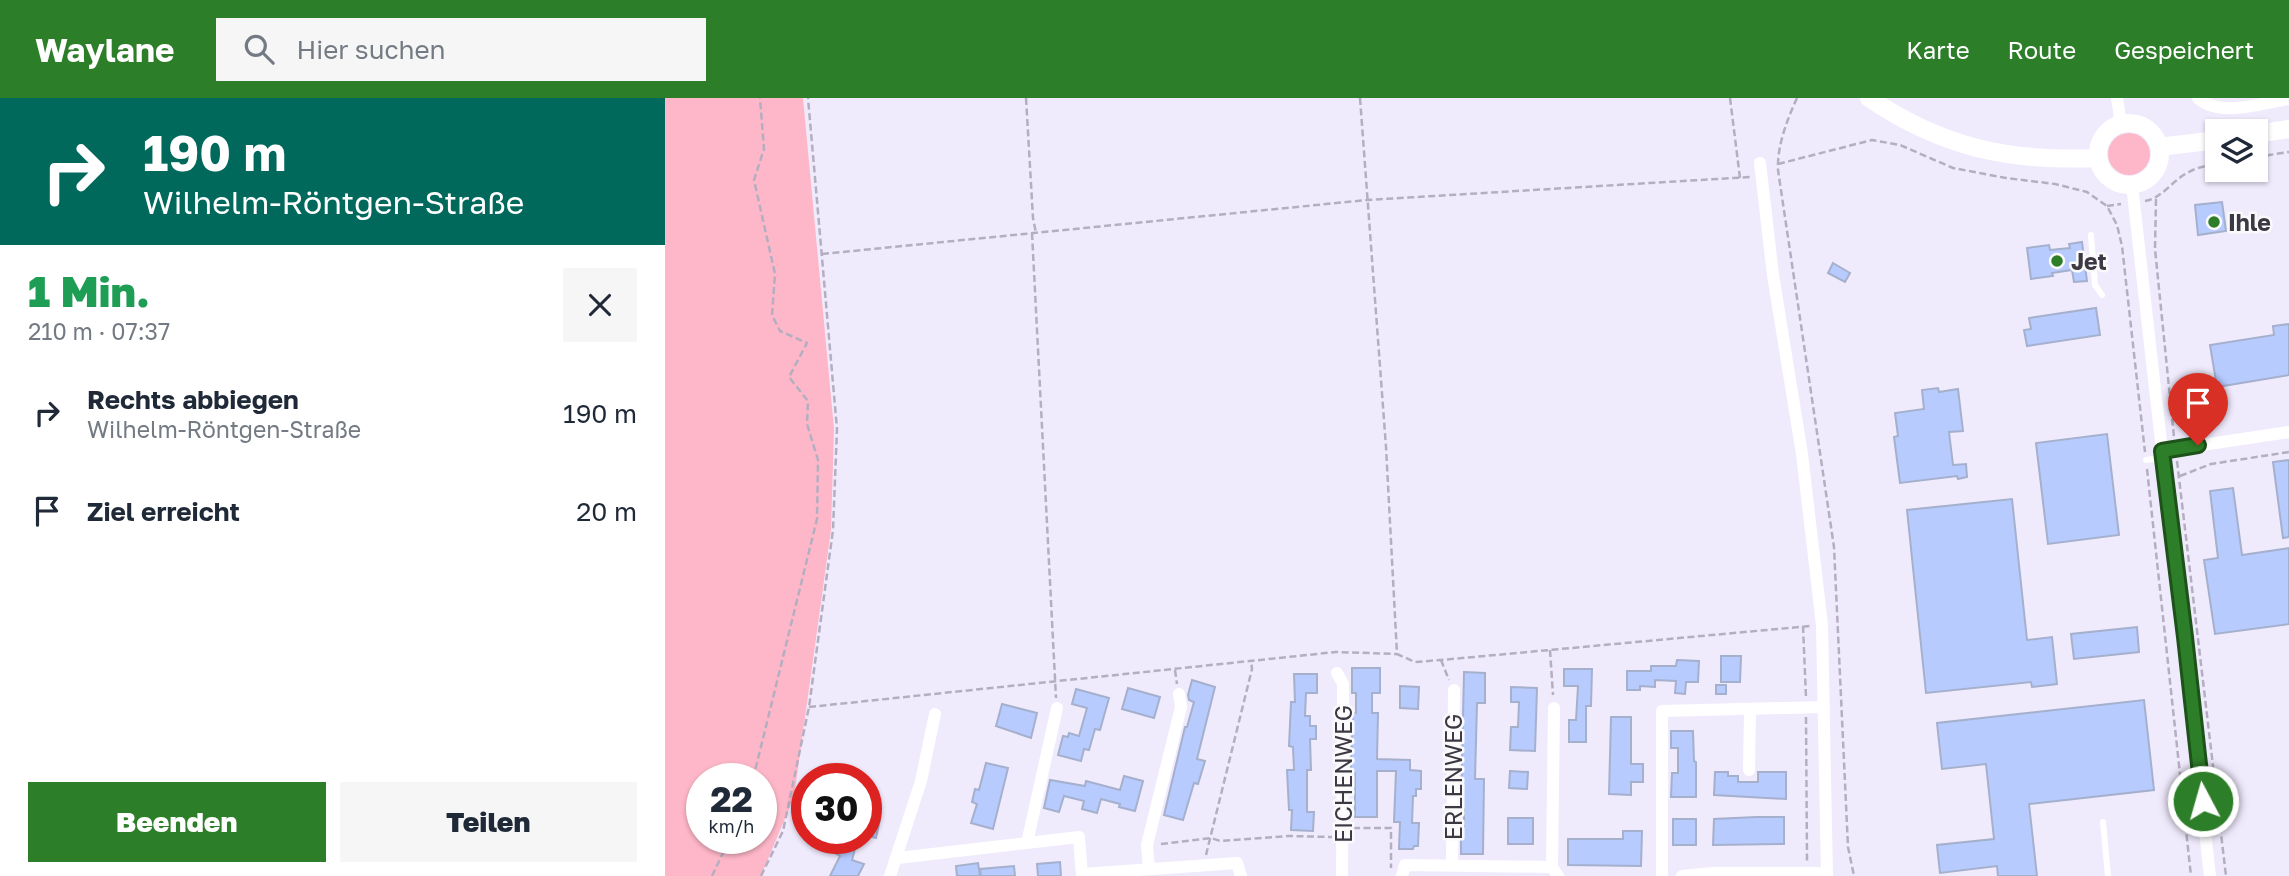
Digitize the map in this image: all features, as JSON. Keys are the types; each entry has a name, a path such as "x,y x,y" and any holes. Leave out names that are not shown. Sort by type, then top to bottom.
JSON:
{"main road":[{"path":"1869,98 1902,119 1942,138 1972,148 2034,158 2098,158"},
{"path":"2120,124 2140,125 2155,138 2159,147 2159,158 2150,176 2132,185 2112,180 2105,174 2098,158 2099,145 2104,135 2120,124"},
{"path":"2268,132 2289,129"},
{"path":"2159,147 2205,141"}],"street":[{"path":"2117,98 2120,124"},
{"path":"2198,98 2205,104 2230,109 2289,99"},
{"path":"1684,876 1713,873 1827,874 1822,625 1814,546 1760,163"},
{"path":"2132,185 2210,876"},
{"path":"2162,455 2176,449 2289,432"},
{"name":"EICHENWEG","path":"1337,673 1343,684 1342,876"},
{"name":"ERLENWEG","path":"1452,865 1454,690"},
{"path":"1149,869 1147,845 1181,707 1179,694"},
{"path":"1662,876 1662,711 1824,707"},
{"path":"1027,843 1057,708"},
{"path":"1402,876 1405,865 1452,865 1555,872 1554,708"},
{"path":"1749,770 1750,709"},
{"path":"890,876 921,781 935,714"},
{"path":"898,858 1079,837 1082,875 1204,863 1237,863 1241,876"}],"lane":[{"path":"2091,235 2095,285 2102,295"},
{"path":"2146,460 2162,455"},
{"path":"2103,822 2108,876"}],"path":[{"path":"757,763 817,519 818,460 807,424 808,401 789,377 807,343 780,331 772,315 775,274 754,180 764,149 760,98"},
{"path":"761,876 783,831 809,707 833,530 837,429 808,98"},
{"path":"1026,98 1057,708"},
{"path":"1360,98 1386,447 1397,654"},
{"path":"1730,98 1740,178"},
{"path":"1783,211 1778,163 1789,116 1797,98"},
{"path":"1778,163 1872,140 1900,145 1954,168 2078,188 2107,206 2117,225 2122,246 2191,876"},
{"path":"2268,155 2289,152"},
{"path":"2205,167 2189,172 2156,200 2155,249 2226,876"},
{"path":"822,254 1367,200 1779,176"},
{"path":"2180,476 2211,464 2289,452"},
{"path":"809,707 1336,652 1397,654 1415,662 1803,626 1807,873"},
{"path":"1551,649 1554,708"},
{"path":"1204,863 1252,669 1251,660"},
{"path":"1441,660 1454,690"},
{"path":"1147,845 1211,838 1220,841 1391,828 1391,876"},
{"path":"712,876 722,854"}],"shaded area":[{"path":"665,98 803,98 834,429 831,530 799,763 791,763 791,804 777,838 777,763 686,763 686,854 770,854 761,876 665,876"},
{"path":"2129,133 2144,139 2150,154 2144,169 2129,175 2114,169 2108,154 2114,139"}],"building":[{"path":"2222,202 2226,231 2198,235 2195,205"},
{"path":"2082,242 2087,281 2074,282 2072,270 2031,279 2027,248 2049,245 2050,250 2070,248 2069,244"},
{"path":"1833,263 1850,273 1845,282 1828,273"},
{"path":"2096,308 2100,335 2027,346 2024,330 2031,329 2029,318"},
{"path":"2289,324 2289,375 2217,387 2210,345 2274,335 2273,326"},
{"path":"1938,388 1939,392 1958,389 1963,431 1949,432 1953,465 1966,464 1967,477 1900,483 1894,437 1898,436 1895,413 1924,409 1922,390"},
{"path":"2107,434 2119,535 2048,544 2036,443"},
{"path":"2289,460 2289,537 2283,538 2273,462"},
{"path":"2233,488 2242,555 2289,548 2289,624 2215,634 2204,560 2218,558 2210,491"},
{"path":"2012,499 2027,640 2052,637 2057,684 2032,687 2031,682 1926,693 1907,510"},
{"path":"2137,627 2139,652 2074,659 2071,634"},
{"path":"1721,656 1741,656 1740,682 1721,682"},
{"path":"1677,660 1699,661 1698,682 1686,682 1685,694 1675,693 1676,681 1655,680 1655,687 1640,686 1640,690 1627,690 1627,671 1651,671 1651,666 1676,666"},
{"path":"1352,668 1380,668 1380,693 1372,693 1372,713 1378,713 1377,759 1410,760 1410,770 1421,771 1421,789 1416,789 1416,796 1413,796 1412,823 1419,823 1418,846 1413,849 1399,849 1400,822 1394,822 1396,771 1377,771 1377,817 1355,817 1355,773 1351,772 1351,762 1356,693 1352,693"},
{"path":"1564,669 1592,669 1591,706 1586,706 1586,742 1569,742 1569,720 1576,720 1578,686 1564,686"},
{"path":"1464,672 1485,673 1485,703 1477,703 1475,779 1484,779 1483,854 1461,854 1461,827 1464,827 1464,808 1461,807"},
{"path":"1294,674 1317,674 1317,693 1306,693 1305,716 1310,716 1310,726 1316,726 1316,739 1310,739 1311,770 1307,770 1307,812 1314,812 1313,831 1291,830 1292,810 1289,810 1287,770 1294,770 1293,747 1289,746 1291,702 1295,702"},
{"path":"1192,680 1215,687 1197,759 1205,761 1198,784 1194,783 1183,820 1164,815 1185,727 1194,702 1189,700 1188,695"},
{"path":"1716,685 1726,685 1726,694 1716,694"},
{"path":"1400,686 1419,687 1418,709 1400,708"},
{"path":"1511,687 1537,688 1535,751 1510,750 1511,727 1518,727 1519,702 1511,702"},
{"path":"1128,688 1160,697 1154,718 1122,709"},
{"path":"1076,689 1109,698 1100,730 1095,729 1089,750 1084,749 1081,761 1058,755 1063,736 1068,737 1069,733 1079,736 1087,708 1072,704"},
{"path":"2144,700 2154,790 2029,804 2037,876 1998,876 1997,866 1940,873 1937,845 1994,839 1986,764 1942,769 1937,723"},
{"path":"1002,704 1037,713 1031,738 996,726"},
{"path":"1611,717 1631,717 1631,764 1643,764 1643,782 1631,782 1631,795 1609,794"},
{"path":"1671,731 1693,731 1696,797 1671,797 1672,773 1678,773 1678,748 1671,748"},
{"path":"986,763 1008,768 993,829 971,823 977,804 972,802 975,789 979,790"},
{"path":"1510,771 1528,772 1527,789 1509,788"},
{"path":"1715,772 1728,772 1728,776 1738,776 1738,782 1758,782 1758,772 1786,772 1786,799 1714,795"},
{"path":"1124,776 1143,781 1135,811 1101,799 1097,813 1082,809 1084,801 1064,796 1059,812 1044,808 1050,780 1085,786 1086,781 1120,790"},
{"path":"1784,817 1784,844 1713,845 1714,819"},
{"path":"1508,818 1533,818 1533,844 1508,844"},
{"path":"1673,819 1696,819 1696,845 1673,845"},
{"path":"1623,831 1642,831 1641,866 1568,865 1568,839 1623,839"},
{"path":"836,854 854,854 852,860 864,864 858,876 830,876 840,856"},
{"path":"1060,862 1061,876 1038,876 1037,864"},
{"path":"978,863 980,876 957,876 956,866"},
{"path":"1014,866 1015,876 981,876 980,869"}],"place":[{"name":"Ihle","path":"2214,222"},
{"name":"Jet","path":"2057,261"}],"route":[{"path":"2198,445 2162,451 2203,801"}]}
